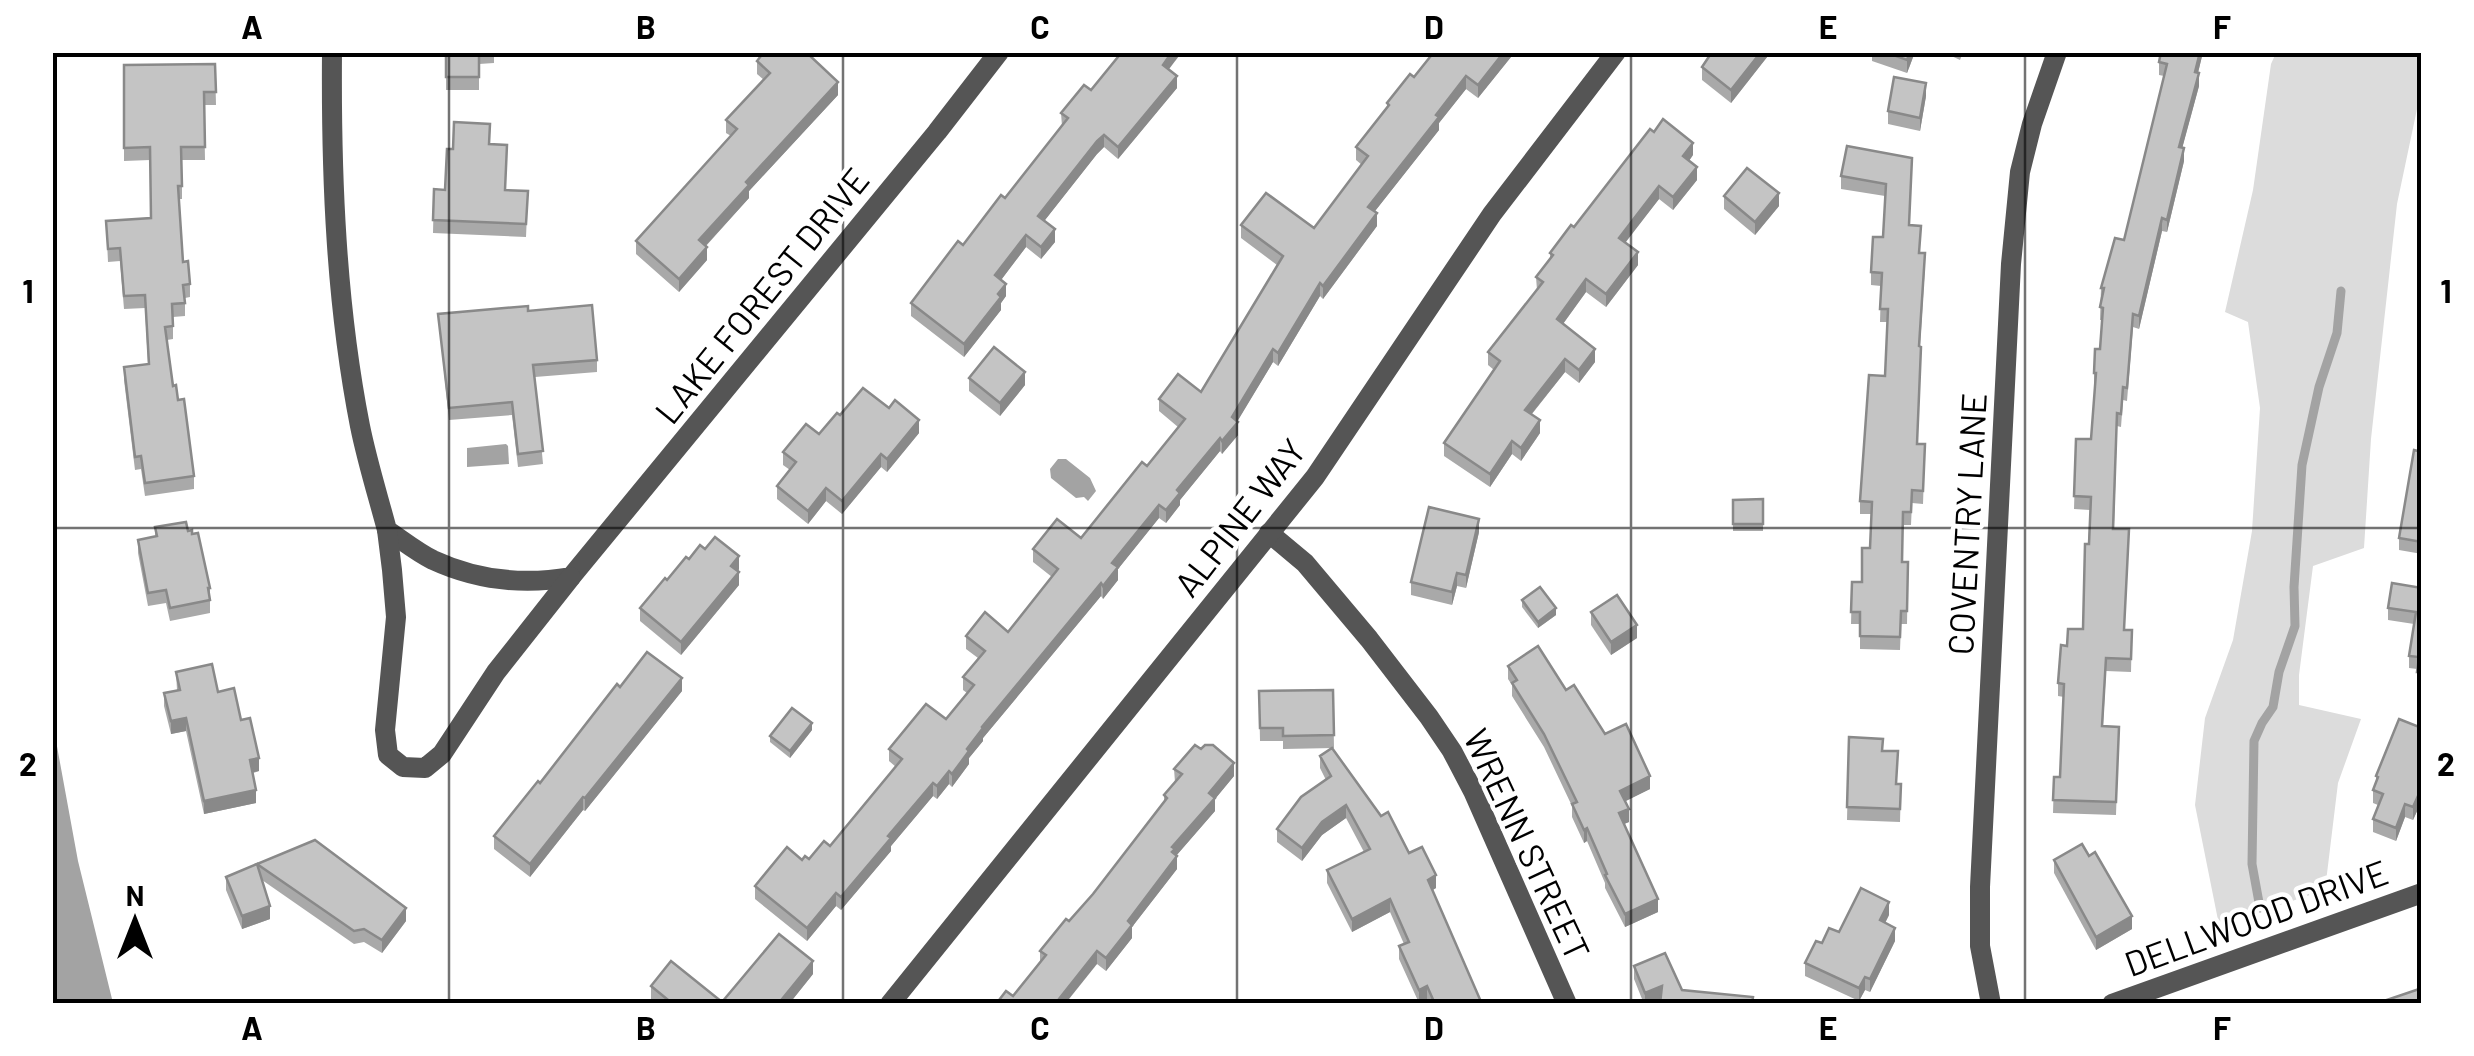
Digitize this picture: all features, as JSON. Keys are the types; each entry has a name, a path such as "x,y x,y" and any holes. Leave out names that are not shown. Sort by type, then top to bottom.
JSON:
{"street":[{"name":"LAKE FOREST DRIVE","path":"332,52 334,208 345,323 360,426 387,530 396,617 386,730 388,755 404,767 425,768 442,754 496,672 571,577 999,52"},
{"name":"ALPINE WAY","path":"890,1004 1314,477 1492,214 1616,52"},
{"name":"COVENTRY LANE","path":"1991,1004 1980,946 1980,887 2011,264 2020,172 2032,124 2058,52"},
{"path":"387,530 432,559 482,577 571,577"},
{"name":"WRENN STREET","path":"1270,533 1305,563 1430,716 1452,750 1567,1004"},
{"name":"DELLWOOD DRIVE","path":"2112,1004 2422,892"}],"shaded area":[{"path":"2276,53 2421,53 2421,90 2397,204 2371,439 2364,548 2313,566 2299,675 2299,705 2361,719 2338,783 2325,890 2219,925 2195,805 2205,718 2233,640 2252,531 2260,408 2248,322 2225,312 2253,190 2271,64"},
{"path":"506,444 509,464 467,467 467,448"},
{"path":"1058,459 1066,459 1090,478 1096,491 1088,501 1076,498 1051,478 1050,469"},
{"path":"52,719 78,861 113,1003 53,1003"}],"building":[{"path":"446,52 479,52 479,77 446,77"},
{"path":"764,52 806,52 838,82 746,182 749,185 699,240 707,247 679,279 636,241 737,129 726,120 770,73 757,61"},
{"path":"1122,52 1172,52 1163,65 1177,76 1118,147 1104,135 1097,141 1038,216 1055,229 1041,247 1026,235 995,275 1006,284 998,294 1001,297 964,344 911,303 958,241 963,245 1001,195 1005,198 1068,118 1061,113 1084,85 1091,90"},
{"path":"1434,52 1504,52 1478,85 1466,76 1368,207 1377,213 1323,286 1320,283 1278,353 1273,349 1232,417 1238,422 1177,490 1180,493 1166,510 1159,505 1112,563 1118,567 982,727 952,774 949,771 937,786 933,783 841,897 836,893 807,928 755,886 787,847 802,860 805,856 809,859 824,841 830,846 902,759 889,749 926,704 946,719 974,685 963,677 985,651 966,636 985,612 1008,632 1058,569 1033,549 1057,519 1081,538 1142,462 1147,466 1185,419 1159,399 1178,374 1201,392 1283,256 1241,225 1266,193 1314,228 1368,156 1356,147 1410,74 1414,77"},
{"path":"1712,52 1761,52 1731,90 1702,67"},
{"path":"1885,52 1910,52 1907,60"},
{"path":"2161,52 2200,52 2195,72 2199,73 2179,147 2184,148 2167,220 2162,218 2139,316 2133,314 2127,388 2123,387 2121,414 2117,413 2113,529 2129,529 2124,630 2132,630 2131,659 2106,658 2102,726 2119,727 2116,802 2053,800 2054,777 2060,777 2064,684 2058,683 2061,645 2067,646 2068,629 2083,629 2085,544 2089,544 2091,497 2074,496 2076,439 2091,439 2095,349 2100,349 2103,308 2101,288 2115,238 2124,240 2167,64 2159,62"},
{"path":"215,64 216,92 204,92 205,147 181,147 182,186 178,186 183,262 188,261 190,284 183,285 185,303 172,304 173,326 165,327 173,386 176,385 178,400 184,399 194,476 145,483 141,456 135,457 124,367 149,364 145,295 124,296 120,248 108,249 106,221 151,218 150,147 124,148 124,65"},
{"path":"1894,77 1926,83 1920,118 1888,111"},
{"path":"1663,119 1693,143 1683,156 1697,167 1673,197 1659,186 1619,238 1638,252 1606,294 1586,279 1557,319 1595,349 1579,370 1565,359 1525,410 1540,420 1521,448 1512,441 1490,474 1444,443 1500,361 1488,352 1543,282 1536,277 1571,225 1574,227 1650,129 1654,132"},
{"path":"454,122 490,124 489,144 507,145 505,190 528,191 526,224 433,220 434,189 445,190 447,149 453,149"},
{"path":"1847,146 1912,158 1909,225 1921,226 1919,253 1925,253 1917,444 1925,444 1923,491 1912,490 1911,512 1903,512 1902,562 1908,562 1907,611 1901,611 1900,637 1860,636 1860,612 1851,612 1852,582 1862,582 1862,548 1870,548 1872,502 1860,501 1869,375 1885,376 1888,309 1880,309 1882,273 1871,272 1873,237 1883,237 1886,184 1841,176"},
{"path":"1747,168 1779,193 1755,222 1724,196"},
{"path":"592,305 597,360 533,365 543,451 518,454 512,402 449,408 438,314"},
{"path":"994,347 1025,372 1000,403 969,378"},
{"path":"863,388 889,408 895,400 919,420 887,459 881,454 842,501 826,488 808,511 777,486 796,462 783,452 806,424 819,434"},
{"path":"2414,450 2422,452 2422,542 2399,538"},
{"path":"1763,499 1763,524 1733,524 1733,500"},
{"path":"1429,507 1479,519 1466,575 1457,573 1452,592 1411,582"},
{"path":"186,522 188,531 198,533 210,600 170,608 166,590 148,593 138,540 157,536 155,527"},
{"path":"715,537 739,556 731,566 739,572 681,642 640,608 686,557 689,559 700,545 705,549"},
{"path":"2392,583 2422,588 2422,672 2417,672 2419,657 2409,656 2416,612 2388,608"},
{"path":"1540,587 1556,608 1538,622 1522,600"},
{"path":"1617,595 1637,625 1611,642 1591,612"},
{"path":"1538,646 1566,690 1574,685 1605,734 1626,724 1650,776 1620,791 1629,809 1619,813 1658,899 1625,914 1587,828 1584,830 1572,804 1577,802 1544,734 1512,683 1517,680 1508,666"},
{"path":"647,652 682,678 530,864 494,836"},
{"path":"212,664 218,692 234,688 241,720 250,718 259,758 250,760 256,790 204,801 186,718 171,721 164,693 180,690 176,672"},
{"path":"1333,690 1334,735 1283,736 1283,728 1260,728 1259,691"},
{"path":"792,708 812,723 790,751 770,736"},
{"path":"2399,719 2422,728 2422,787 2413,807 2405,804 2396,828 2373,819 2383,794 2373,790"},
{"path":"1849,737 1883,739 1882,751 1898,751 1896,784 1901,784 1900,809 1847,807"},
{"path":"1195,745 1201,749 1213,745 1234,763 1209,793 1215,798 1172,847 1177,856 1128,921 1132,925 1106,958 1097,951 1055,1004 996,1004 1006,991 1013,996 1046,955 1040,951 1093,894 1167,798 1164,795 1182,774 1174,769"},
{"path":"1332,748 1381,816 1388,812 1409,853 1422,847 1436,875 1428,880 1482,1004 1435,1004 1427,986 1419,990 1399,946 1409,942 1390,899 1352,919 1327,870 1370,849 1346,805 1322,822 1302,848 1277,829 1301,797 1331,776 1320,756"},
{"path":"315,840 406,908 382,940 364,929 354,931 257,864"},
{"path":"2082,844 2089,856 2095,852 2132,916 2096,937 2054,860"},
{"path":"257,864 270,906 242,916 226,877"},
{"path":"1861,888 1889,902 1880,920 1895,928 1870,979 1865,977 1859,988 1805,963 1816,941 1822,943 1829,928 1839,932"},
{"path":"779,934 813,961 778,1004 673,1004 651,986 671,961 722,1002"},
{"path":"1665,953 1682,990 1753,997 1752,1004 1660,1004 1662,986 1645,993 1634,966"},
{"path":"2422,988 2422,1004 2375,1004"}],"waterway":[{"path":"2260,908 2252,864 2254,741 2273,707 2279,672 2295,626 2302,465 2319,387 2337,333 2341,291"}]}
